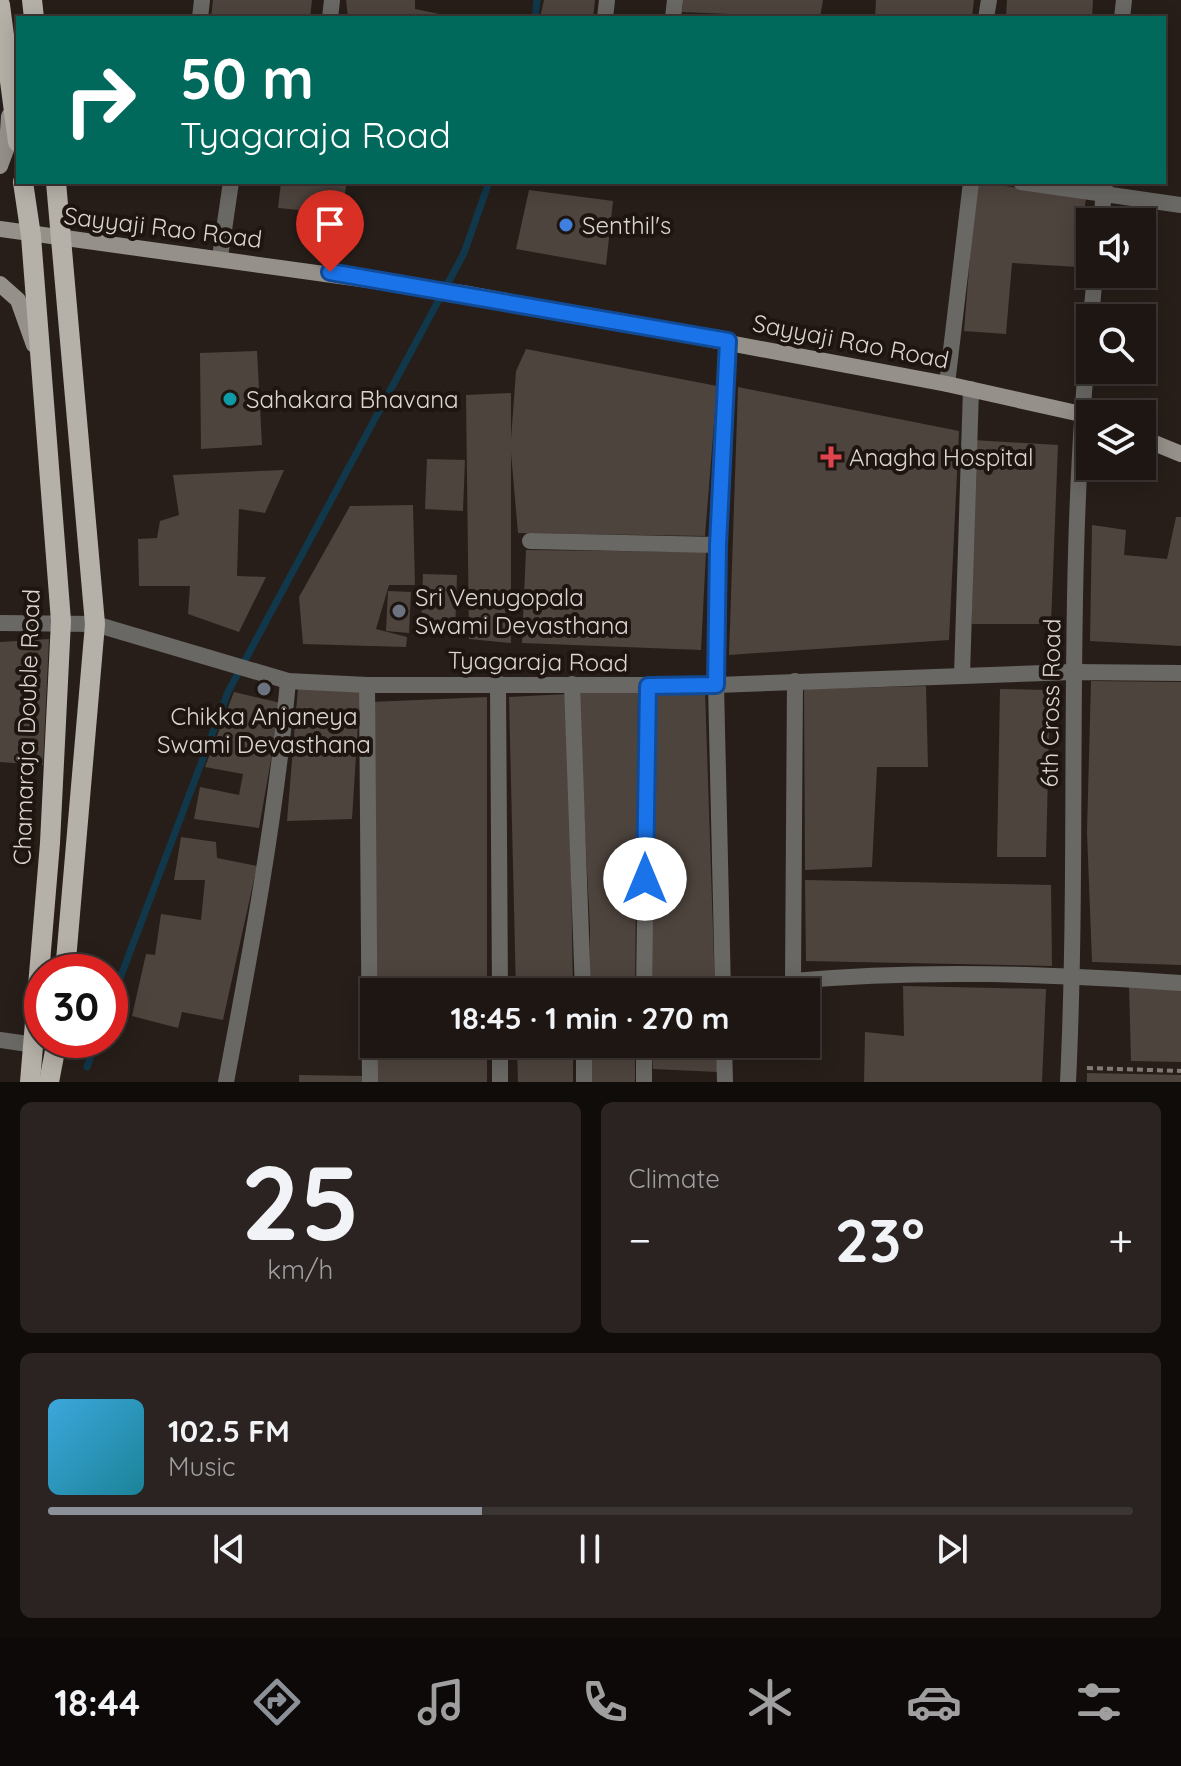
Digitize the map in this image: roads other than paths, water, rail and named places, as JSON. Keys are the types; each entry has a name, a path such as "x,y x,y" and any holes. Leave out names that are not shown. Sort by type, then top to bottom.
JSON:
{"main road":[{"path":"0,5 16,129"},
{"path":"0,166 7,147 11,95"},
{"name":"Chamaraja Double Road","path":"23,184 31,236 61,621 41,954"},
{"path":"56,184 95,624 67,954"},
{"name":"Sayyaji Rao Road","path":"0,229 31,236 220,257 469,294 728,341 1076,412"},
{"name":"Sayyaji Rao Road","path":"0,242 31,236"},
{"path":"0,284 18,300 31,331 42,381"},
{"path":"1156,444 1181,454"},
{"name":"Chamaraja Double Road","path":"30,1082 33,1058"},
{"path":"49,1082 54,1058"}],"street":[{"path":"220,257 231,184"},
{"path":"947,384 971,184"},
{"path":"1045,184 1104,189 1181,205"},
{"path":"723,978 716,685 718,545 728,341"},
{"path":"962,675 971,389"},
{"name":"6th Cross Road","path":"1068,1075 1073,672 1083,480"},
{"path":"530,541 718,545"},
{"name":"Tyagaraja Road","path":"0,623 61,621 95,624 205,659 288,681 367,685 716,685 1073,672 1181,673"},
{"path":"226,1082 247,969 283,736 288,681"},
{"path":"795,681 793,981 879,973 1071,976 1181,983"},
{"path":"498,683 500,978"},
{"path":"572,684 582,978"},
{"path":"367,685 370,1082"},
{"path":"644,978 648,686"},
{"path":"0,1040 24,1043"},
{"path":"500,1058 500,1082"},
{"path":"584,1058 584,1082"},
{"path":"644,1058 644,1082"},
{"path":"724,1058 725,1082"}],"waterway":[{"path":"535,16 537,0"},
{"path":"128,957 228,692 464,253 488,184"},
{"path":"87,1067 90,1058"}],"place":[{"name":"Senthil's","path":"566,225"},
{"name":"Sahakara Bhavana","path":"230,399"},
{"name":"Anagha Hospital","path":"831,457"},
{"name":"Sri Venugopala Swami Devasthana","path":"399,611"},
{"name":"Chikka Anjaneya Swami Devasthana","path":"264,689"}]}
